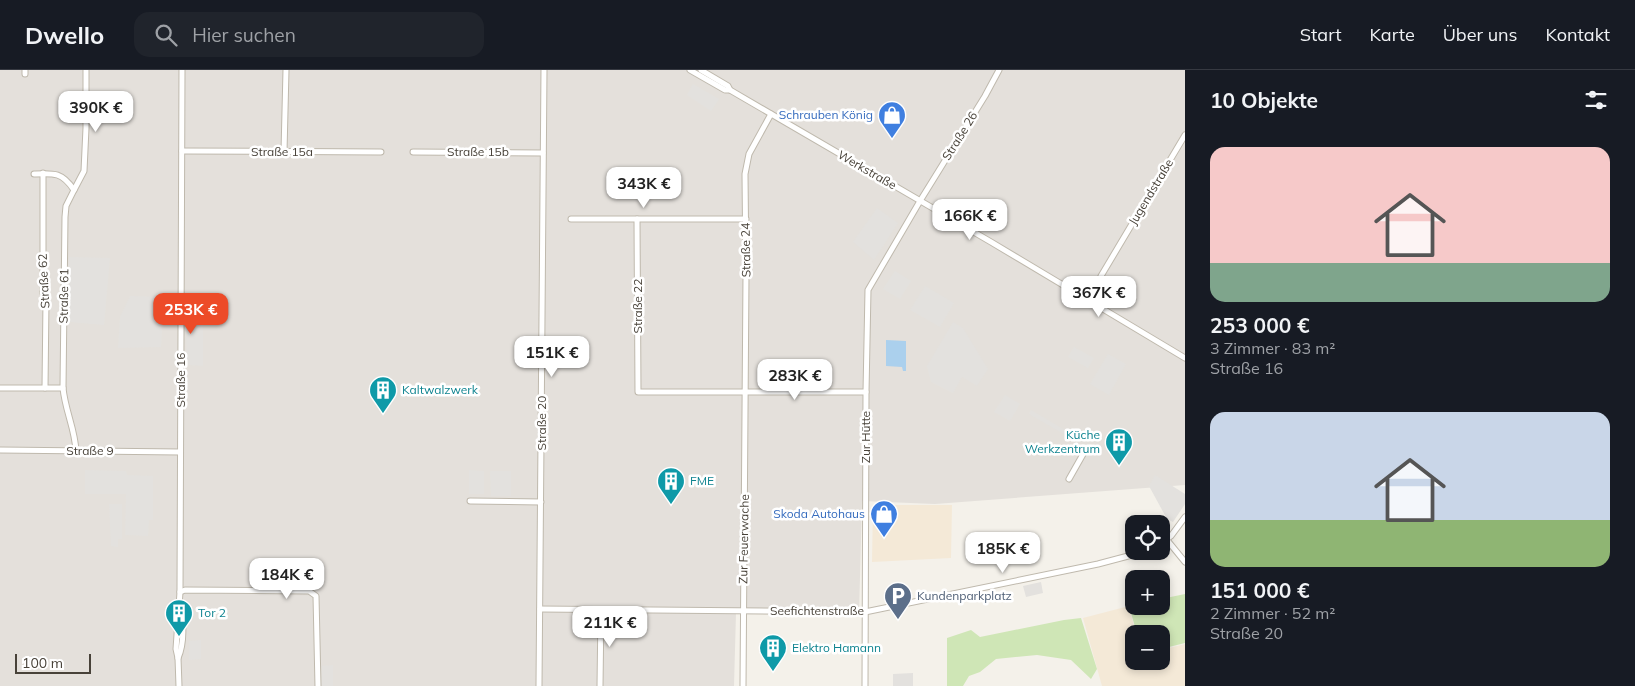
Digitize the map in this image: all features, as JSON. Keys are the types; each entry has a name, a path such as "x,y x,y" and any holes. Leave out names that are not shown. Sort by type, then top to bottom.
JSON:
{"street":[{"name":"Straße 61","path":"76,451 74,432 64,401 63,388 65,217 66,206 84,171 86,70"},
{"name":"Straße 16","path":"178,686 178,658 176,649 180,600 182,70"},
{"path":"284,152 286,70"},
{"name":"Straße 20","path":"539,686 542,502 544,70"},
{"name":"Werkstraße","path":"690,70 725,90 730,90"},
{"name":"Werkstraße","path":"701,70 728,86 730,90 1185,358"},
{"name":"Straße 26","path":"920,201 999,70"},
{"name":"Straße 24","path":"745,391 745,174 748,159 771,114"},
{"name":"Jugendstraße","path":"1088,300 1109,268 1118,249 1185,135"},
{"name":"Straße 15a","path":"182,151 382,152"},
{"name":"Straße 15b","path":"413,152 543,153"},
{"path":"34,174 58,174 68,180 74,190"},
{"name":"Straße 62","path":"43,174 43,292 46,300 45,388"},
{"name":"Zur Hütte","path":"865,686 868,290 920,201"},
{"path":"571,219 746,219"},
{"name":"Straße 22","path":"638,219 638,392 745,391"},
{"path":"0,388 63,388"},
{"path":"745,391 866,392"},
{"name":"Zur Feuerwache","path":"743,686 745,391"},
{"path":"1069,479 1086,449"},
{"name":"Straße 9","path":"0,450 180,452"},
{"path":"470,501 542,502"},
{"path":"1170,536 1185,517"},
{"path":"1170,544 1185,562"},
{"name":"Seefichtenstraße","path":"540,609 865,612 1125,557"},
{"path":"180,592 185,590 312,592 316,596 318,686"},
{"path":"600,686 601,610"}],"shaded area":[{"path":"0,70 1185,70 1185,485 935,504 862,501 859,615 736,613 734,686 0,686"},
{"path":"693,84 719,99 711,111 687,95"},
{"path":"877,208 898,223 874,260 853,242"},
{"path":"69,257 110,258 104,325 69,322"},
{"path":"895,271 911,281 900,299 883,289"},
{"path":"925,286 954,303 940,327 910,310"},
{"path":"187,293 203,293 203,366 186,365"},
{"path":"130,296 164,297 161,347 118,348 120,317"},
{"path":"953,322 963,328 988,369 977,386 962,377 953,393 931,382 927,366"},
{"path":"1074,347 1094,358 1088,368 1068,357"},
{"path":"1108,354 1126,364 1109,395 1090,384"},
{"path":"1005,395 1020,404 1010,421 994,412"},
{"path":"1031,410 1070,433 1069,437 1029,414"},
{"path":"85,470 126,471 127,475 153,476 153,520 149,520 148,536 125,535 126,494 85,494"},
{"path":"469,470 484,471 484,494 469,494"},
{"path":"490,471 511,471 511,496 491,496"},
{"path":"1155,475 1185,494 1185,504 1173,522 1170,520 1170,515 1165,515 1149,486"},
{"path":"109,504 122,504 122,539 118,539 118,547 111,546"},
{"name":"Skoda Autohaus","path":"873,505 952,505 951,558 872,562"},
{"path":"1041,582 1043,593 1026,597 1023,586"},
{"path":"1125,607 1125,615 1131,615 1134,625 1125,625 1125,670 1170,670 1170,648 1185,644 1185,686 1102,686 1083,618"},
{"path":"201,640 201,659 189,660 189,641"},
{"path":"333,665 333,686 321,686 322,666"},
{"path":"913,673 913,686 893,686 893,674"}],"green space":[{"path":"1185,594 1185,643 1170,647 1170,625 1134,625 1132,615 1170,615 1170,597"},
{"path":"1081,618 1097,669 1091,679 1071,660 1037,655 996,659 980,672 969,676 963,686 947,686 947,638 971,630 980,637"}],"water":[{"path":"886,340 906,341 906,371 903,371 902,367 886,366"}],"place":[{"name":"Schrauben König","path":"892,139"},
{"name":"Kaltwalzwerk","path":"383,414"},
{"name":"Küche Werkzentrum","path":"1119,466"},
{"name":"FME","path":"671,505"},
{"name":"Skoda Autohaus","path":"884,538"},
{"name":"Kundenparkplatz","path":"898,620"},
{"name":"Tor 2","path":"179,637"},
{"name":"Elektro Hamann","path":"773,672"}]}
